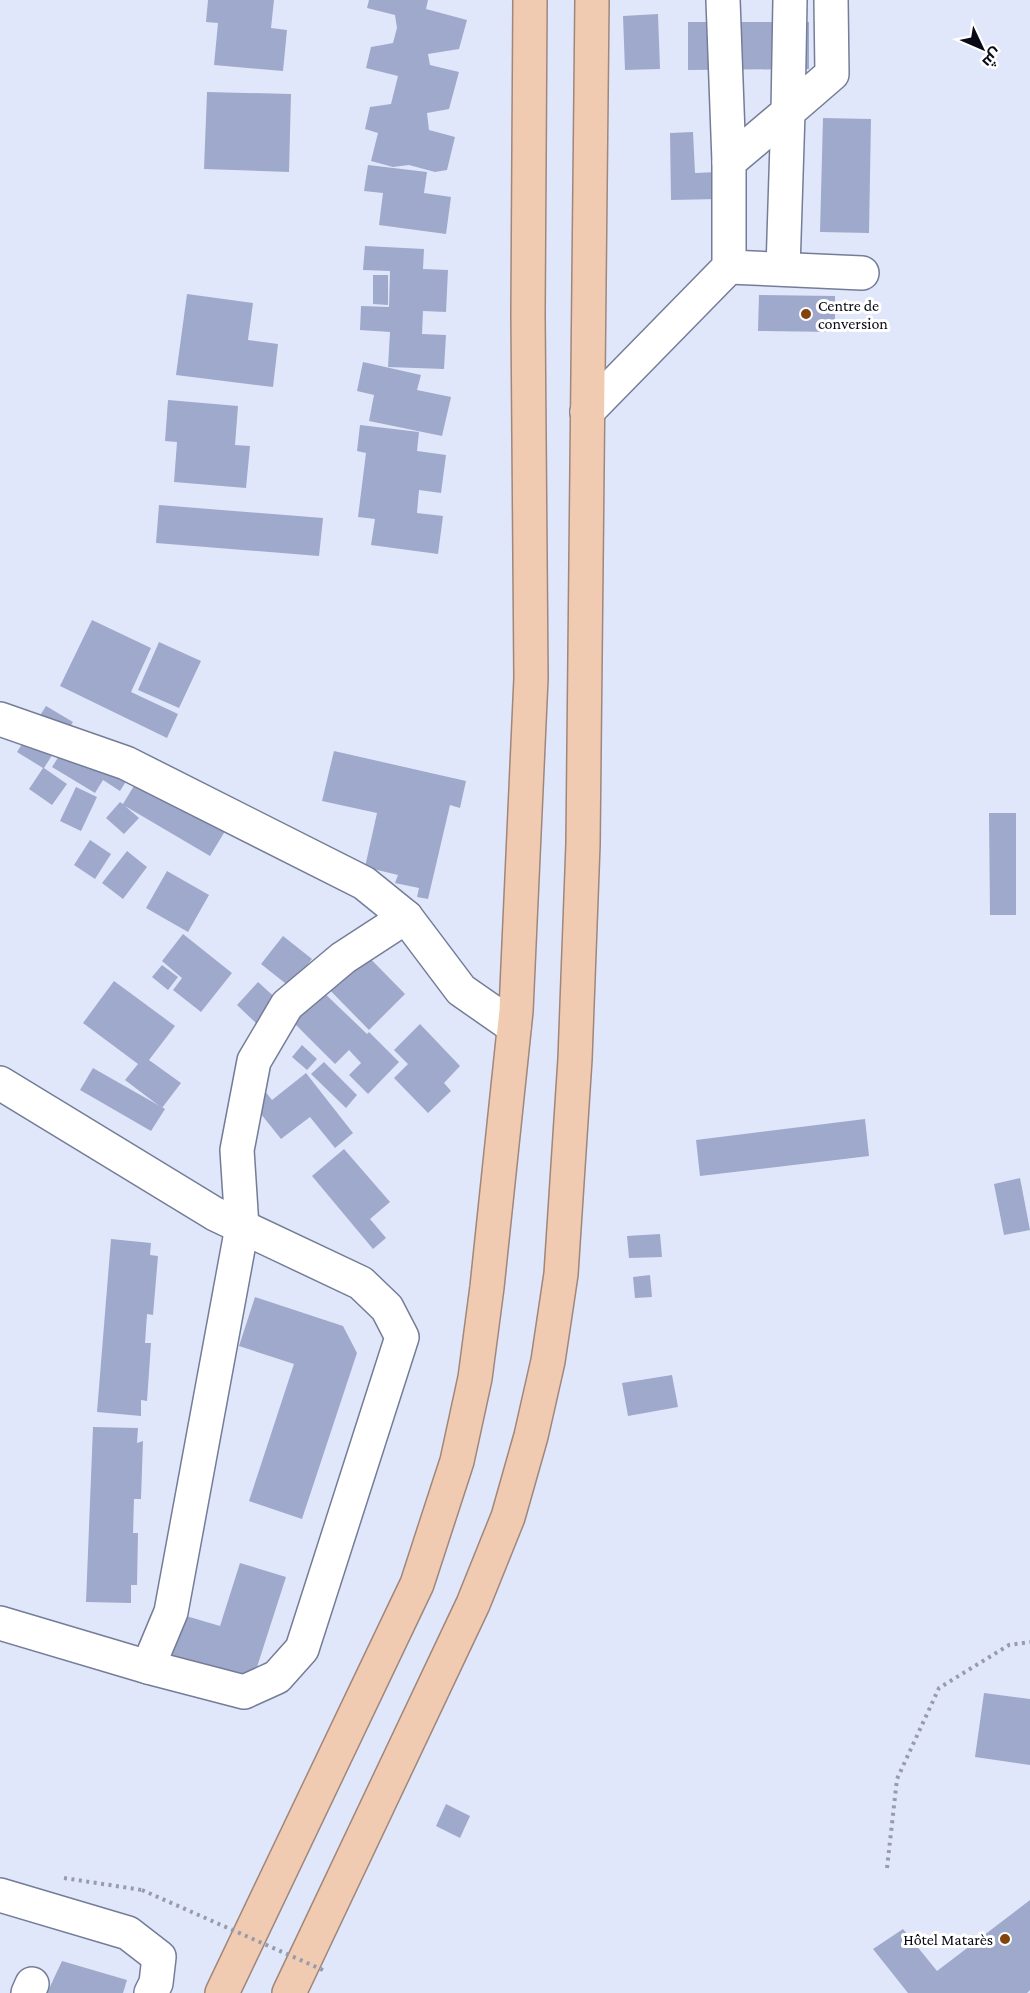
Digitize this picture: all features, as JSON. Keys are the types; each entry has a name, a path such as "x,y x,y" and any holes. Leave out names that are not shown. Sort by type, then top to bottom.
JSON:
{"highway":[{"path":"222,1993 417,1584 457,1461 475,1378 514,1027 531,678 528,314 530,0"},
{"path":"289,1993 473,1604 508,1517 531,1436 548,1361 561,1274 575,1059 582,868 592,0"}],"street":[{"path":"723,0 757,138 783,269"},
{"path":"742,0 757,138"},
{"path":"757,138 768,0"},
{"path":"587,412 729,267 790,0"},
{"path":"757,138 832,74 831,0"},
{"path":"729,267 862,273"},
{"path":"0,719 126,764 364,883 406,917 461,990 514,1027"},
{"path":"148,1667 171,1612 242,1227 237,1150 254,1061 287,1005 343,958 406,917"},
{"path":"0,1083 215,1214 361,1283 387,1308 402,1337 302,1649 277,1677 244,1692 148,1667 0,1623"},
{"path":"0,1895 128,1933 159,1957 156,1983 151,1993"}],"path":[{"path":"887,1868 897,1779 939,1688 1009,1645 1030,1642"},
{"path":"61,1878 142,1890 322,1970"}],"building":[{"path":"208,0 274,0 271,28 287,30 283,71 214,65 218,23 206,22"},
{"path":"369,0 428,0 426,9 467,20 459,49 428,54 430,65 459,72 449,109 427,113 429,130 455,137 447,170 435,172 409,165 393,167 371,161 378,133 365,129 370,107 391,104 398,76 366,68 371,47 393,43 397,28 395,15 367,8"},
{"path":"658,14 660,69 625,70 623,16"},
{"path":"688,22 809,22 809,69 688,70"},
{"path":"207,92 291,94 289,172 204,169"},
{"path":"823,118 871,119 869,233 820,232"},
{"path":"693,132 695,173 718,172 718,199 671,200 670,133"},
{"path":"368,165 427,172 424,193 451,197 446,234 379,225 383,193 364,191"},
{"path":"365,246 424,249 423,269 448,270 446,312 423,311 422,334 446,335 444,369 388,367 390,332 360,330 361,306 389,307 390,271 363,270"},
{"path":"373,275 388,275 388,305 373,304"},
{"path":"187,294 253,303 248,340 278,344 273,387 176,375"},
{"path":"759,295 835,296 835,332 758,331"},
{"path":"363,362 421,375 417,390 451,397 442,436 369,421 374,395 357,391"},
{"path":"168,400 238,406 235,445 250,446 246,488 174,482 177,442 165,441"},
{"path":"360,425 419,432 417,451 446,455 441,493 419,490 417,513 443,516 438,554 371,545 375,519 358,517 366,453 357,451"},
{"path":"159,505 323,518 319,556 156,543"},
{"path":"92,620 151,648 131,692 178,714 167,738 60,686"},
{"path":"159,642 201,661 179,708 138,690"},
{"path":"46,706 73,722 44,768 67,784 52,805 29,789 43,768 17,752"},
{"path":"73,734 140,759 120,791 103,780 95,793 52,767"},
{"path":"334,751 466,781 460,808 450,805 428,899 417,897 419,888 395,883 398,875 365,867 377,813 322,801"},
{"path":"146,766 233,818 210,856 125,806 139,818 124,834 106,818 120,802 123,804"},
{"path":"76,787 97,797 81,831 60,821"},
{"path":"989,813 1016,813 1016,915 990,915"},
{"path":"90,840 111,854 95,879 74,865"},
{"path":"127,851 147,867 123,899 102,883"},
{"path":"167,871 209,895 188,932 146,908"},
{"path":"183,934 232,973 201,1012 173,990 182,978 162,961"},
{"path":"283,936 312,959 290,987 261,964"},
{"path":"355,943 405,994 369,1030 319,979"},
{"path":"162,965 178,977 168,990 152,977"},
{"path":"114,981 175,1026 149,1060 181,1083 162,1108 125,1080 138,1064 83,1023"},
{"path":"258,982 279,1001 258,1025 237,1005"},
{"path":"319,988 399,1062 368,1094 349,1075 361,1063 349,1050 335,1064 289,1018"},
{"path":"420,1024 460,1066 444,1083 451,1091 428,1113 394,1078 408,1064 394,1050"},
{"path":"302,1045 317,1059 307,1070 292,1057"},
{"path":"324,1062 357,1095 346,1108 311,1074"},
{"path":"93,1068 165,1109 151,1131 80,1090"},
{"path":"247,1068 272,1100 306,1073 353,1133 335,1148 310,1117 281,1139 233,1079"},
{"path":"865,1119 869,1156 700,1176 696,1140"},
{"path":"344,1149 390,1202 370,1219 386,1238 373,1249 312,1176"},
{"path":"1020,1178 1030,1230 1004,1235 994,1184"},
{"path":"660,1234 662,1257 629,1258 627,1236"},
{"path":"111,1239 151,1243 150,1255 158,1256 153,1315 147,1314 145,1343 151,1343 147,1401 141,1400 141,1416 97,1412"},
{"path":"650,1275 652,1297 635,1298 633,1277"},
{"path":"255,1297 343,1326 357,1353 302,1519 249,1501 294,1364 239,1346"},
{"path":"672,1375 678,1407 628,1416 622,1383"},
{"path":"93,1427 138,1428 137,1443 143,1441 141,1499 134,1499 133,1533 138,1533 137,1585 131,1585 131,1603 86,1602"},
{"path":"240,1563 286,1577 257,1667 231,1681 152,1656 166,1610 220,1626"},
{"path":"984,1693 1030,1699 1030,1765 975,1757"},
{"path":"446,1804 470,1816 460,1838 436,1826"},
{"name":"Hôtel Matarès","path":"1030,1900 1030,1990 1027,1993 908,1993 873,1949 903,1929 937,1971"},
{"path":"62,1961 127,1980 123,1993 47,1993"}],"place":[{"name":"Centre de conversion","path":"806,314"},
{"name":"Hôtel Matarès","path":"1005,1939"}]}
